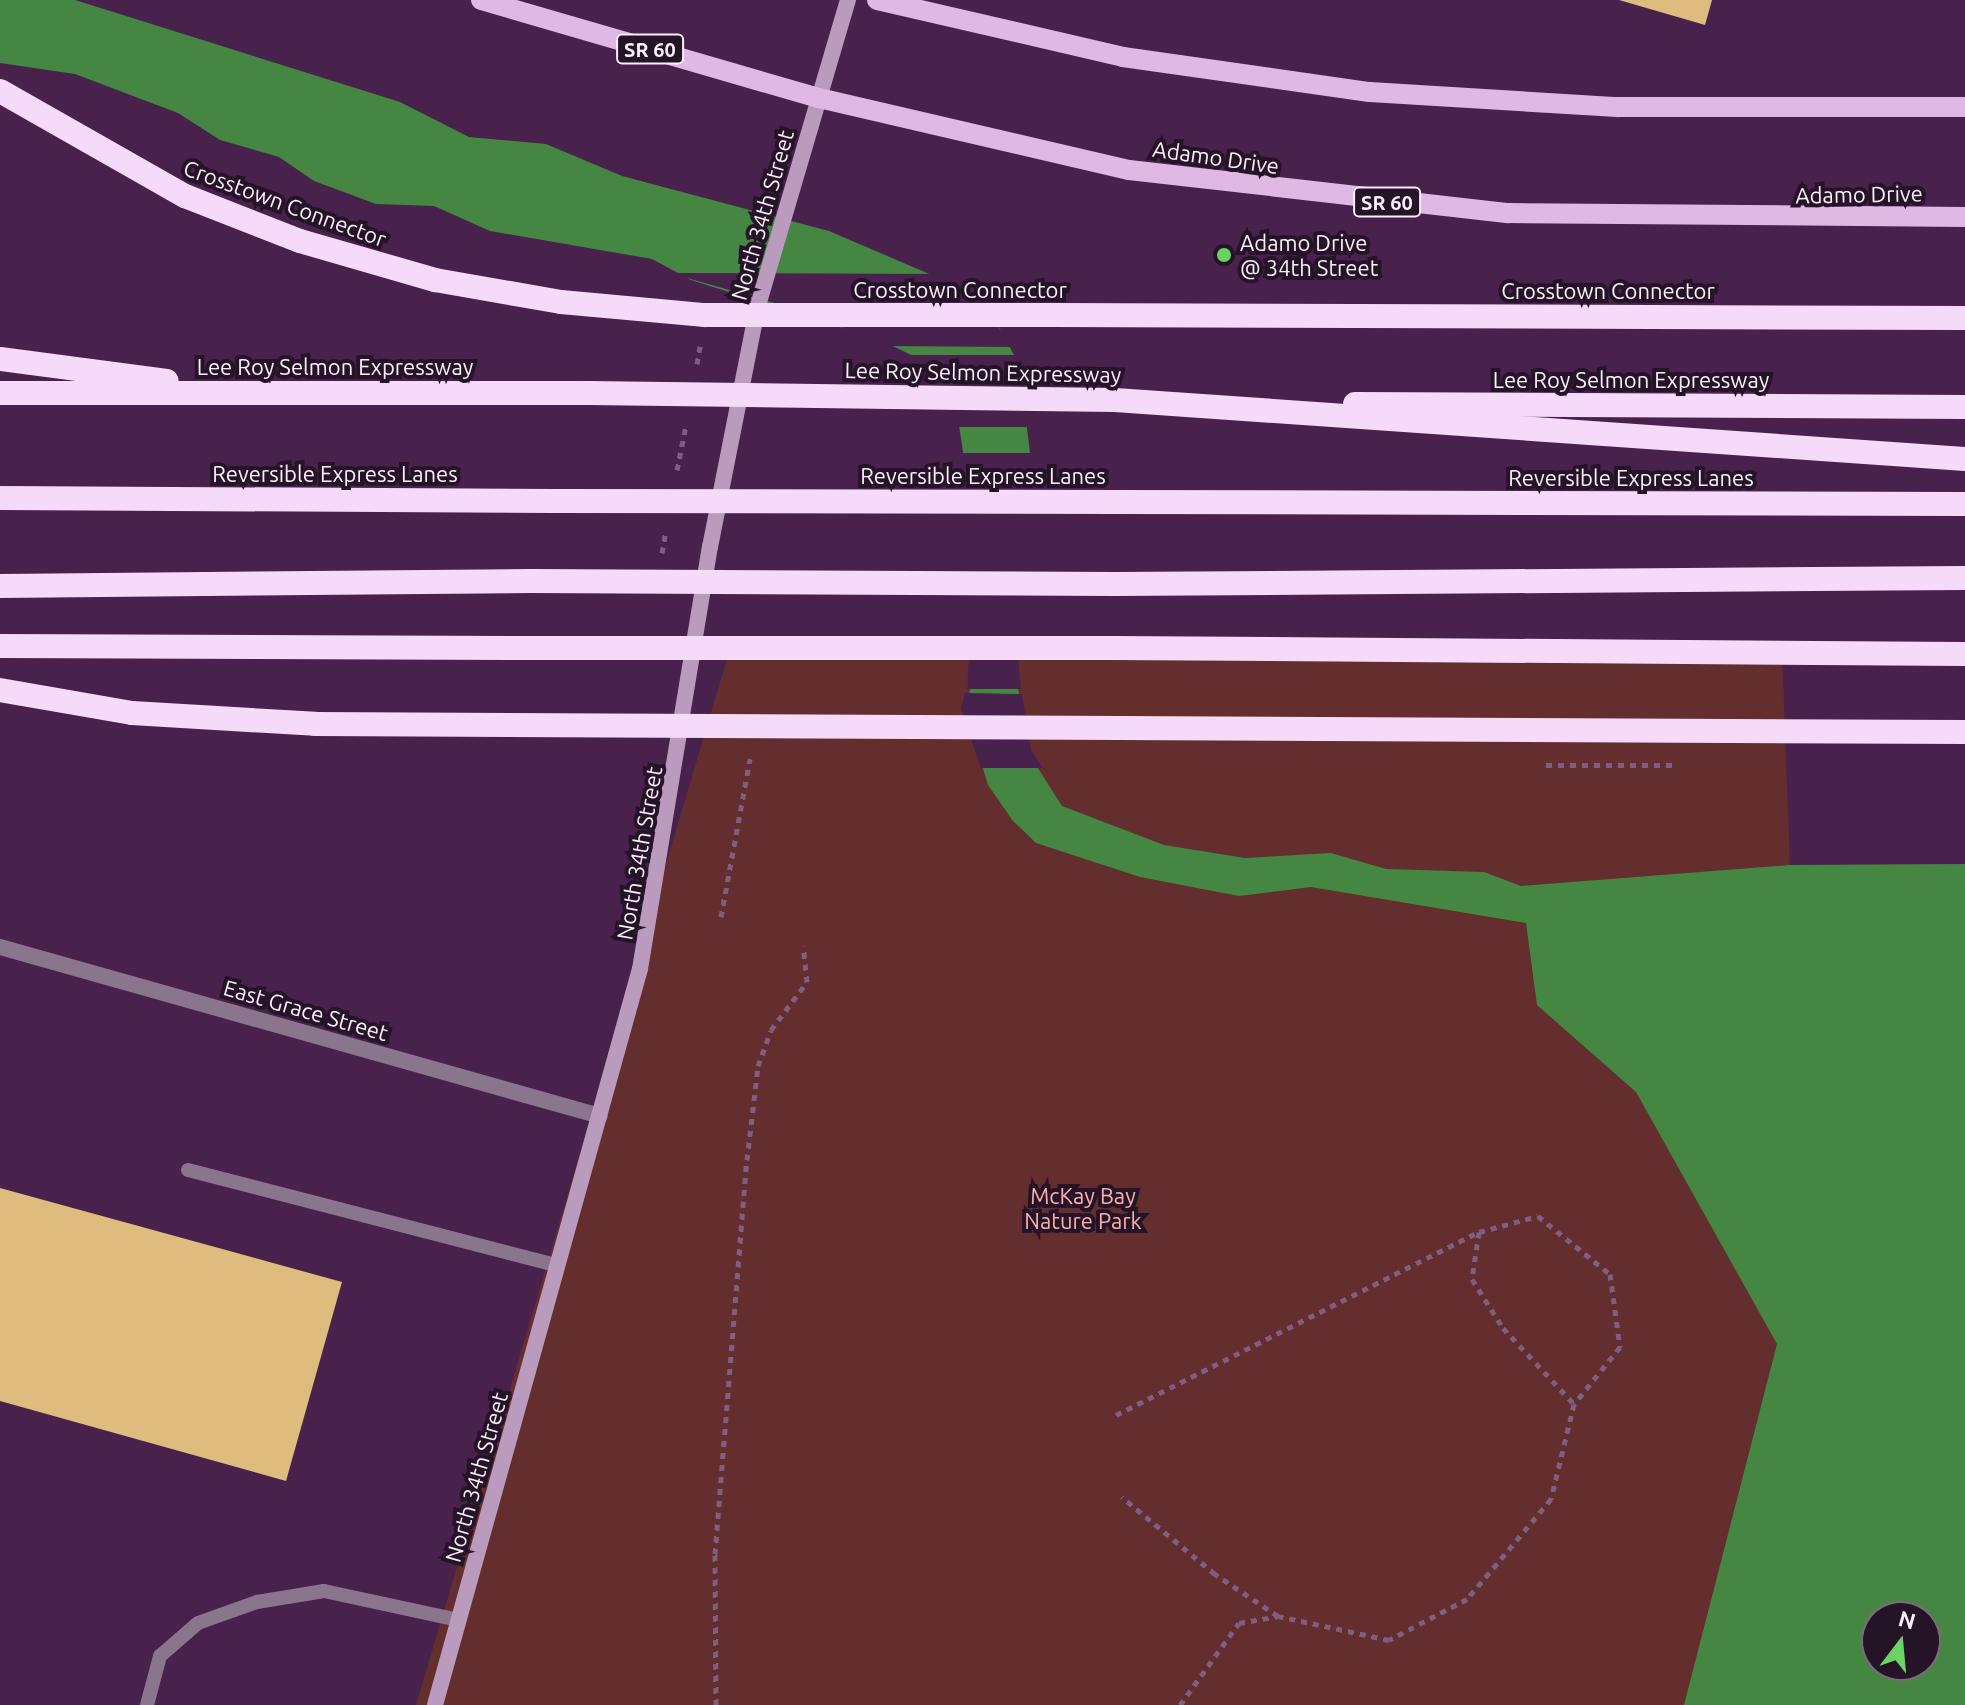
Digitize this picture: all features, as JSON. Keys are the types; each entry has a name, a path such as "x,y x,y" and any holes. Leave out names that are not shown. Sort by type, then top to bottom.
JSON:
{"highway":[{"name":"Crosstown Connector","path":"0,91 185,196 300,241 435,280 561,302 705,315 1965,318"},
{"path":"0,359 256,393"},
{"name":"Lee Roy Selmon Expressway","path":"0,393 589,393 1965,407"},
{"path":"1115,400 1965,459"},
{"name":"Reversible Express Lanes","path":"0,498 1965,504"},
{"path":"0,586 530,581 1114,584 1965,578"},
{"path":"0,646 1113,648 1965,654"},
{"path":"0,690 132,713 315,724 1965,732"}],"main road":[{"name":"Adamo Drive","path":"481,0 819,98 1129,170 1384,202 1628,218 1965,217"},
{"path":"877,0 1123,57 1370,92 1618,107 1965,107"}],"street":[{"name":"North 34th Street","path":"435,1705 640,969 710,547 757,309 848,0"},
{"name":"East Grace Street","path":"0,947 600,1116"}],"lane":[{"path":"188,1170 558,1266"},
{"path":"147,1705 160,1656 198,1623 257,1602 324,1591 458,1620"}],"path":[{"path":"721,917 750,759"},
{"path":"716,1705 715,1554 747,1160 758,1066 771,1030 807,982 803,946"},
{"path":"1116,1415 1479,1232 1538,1216 1610,1274 1620,1347 1574,1404 1551,1499 1467,1599 1389,1640 1278,1616 1215,1574 1122,1497"},
{"path":"1479,1232 1472,1279 1503,1328 1574,1404"},
{"path":"1180,1705 1239,1623 1278,1616"}],"green space":[{"name":"McKay Bay Nature Park","path":"732,642 1782,653 1790,865 1965,864 1965,1705 416,1705"}],"shaded area":[{"path":"0,0 75,0 400,102 469,137 546,144 622,176 829,231 962,288 1000,329 1019,364 1031,461 1014,659 1027,751 1062,806 1164,845 1245,858 1331,853 1386,869 1484,872 1521,886 1790,865 1965,864 1965,1705 1684,1705 1777,1344 1636,1092 1537,1005 1526,923 1311,887 1239,896 1140,877 1036,843 1013,821 988,785 965,709 975,672 978,579 967,477 955,400 926,362 878,339 691,280 652,259 490,231 434,206 376,204 314,181 279,157 220,140 178,113 75,74 0,63"}],"pier":[{"path":"670,273 942,274 965,286 1014,347 885,346 806,312"},
{"path":"902,355 1019,355 1031,427 953,427 951,401 923,365"},
{"path":"956,453 1034,453 1034,535 1018,659 1021,689 967,689 974,579"},
{"path":"965,693 1022,694 1031,750 1043,768 981,768 961,709"}],"building":[{"path":"1619,0 1712,0 1705,25"},
{"path":"0,1188 342,1282 286,1481 0,1401"}],"place":[{"name":"Adamo Drive @ 34th Street","path":"1224,255"}]}
